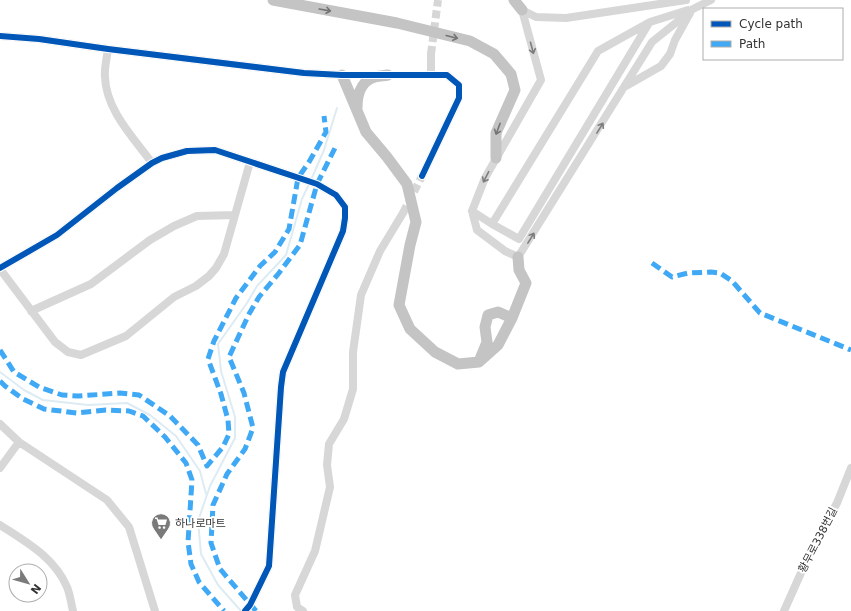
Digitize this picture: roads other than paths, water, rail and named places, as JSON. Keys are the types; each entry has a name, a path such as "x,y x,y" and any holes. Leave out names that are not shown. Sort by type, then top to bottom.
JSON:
{"highway":[{"path":"273,0 397,23 470,41 494,54 510,74 515,90 496,133 496,158"},
{"path":"514,0 522,10"},
{"path":"342,75 366,132 407,184 416,222 410,245 399,305 410,329 435,352 458,364 479,362 498,345 512,318 526,283 519,270 518,257"},
{"path":"358,113 357,96 362,86 371,78 388,75"},
{"path":"479,362 487,342 485,327 488,315 498,312 512,318"}],"street":[{"path":"522,10 536,18 566,18 686,0"},
{"path":"492,224 598,51 650,22 693,9 711,0"},
{"path":"522,10 540,80 485,178 472,211 477,230 505,251 518,257 626,86 652,42 693,9"},
{"path":"626,86 660,66 670,54 675,40 693,9"},
{"path":"472,211 519,239 650,22"},
{"path":"0,36 39,39 304,73 342,75 447,75 459,85 459,98 422,176"},
{"path":"108,49 104,76 112,108 152,163"},
{"path":"431,54 431,74"},
{"path":"248,608 269,566 283,372 343,231 345,207 336,195 317,184 215,150 187,151 162,158 152,163 117,188 57,235 0,269 55,342 68,352 81,355 126,336 174,297 196,286 209,276 216,268 224,254 250,162"},
{"path":"303,611 297,607 295,595 315,551 330,487 327,465 329,444 344,418 353,389 353,352 361,295 380,250 403,213"},
{"path":"31,311 91,284 150,240 174,226 196,216 235,215"},
{"path":"0,424 19,442 107,500 129,527 155,611"},
{"path":"0,468 19,442"},
{"name":"황무로338번길","path":"784,611 813,546 842,492 851,468"},
{"path":"0,525 37,550 51,562 68,588 73,611"}],"waterway":[{"path":"311,180 324,150 337,108"},
{"path":"241,611 218,585 201,554 198,521 210,486 235,438 235,417 221,371 218,344 257,286 286,255 302,199 309,184"},
{"path":"0,372 24,390 43,400 88,405 127,403 150,415 176,436 200,471 206,494"}],"tunnel":[{"path":"431,54 438,0"},
{"path":"403,213 422,176"}],"place":[{"name":"하나로마트","path":"161,540"}]}
